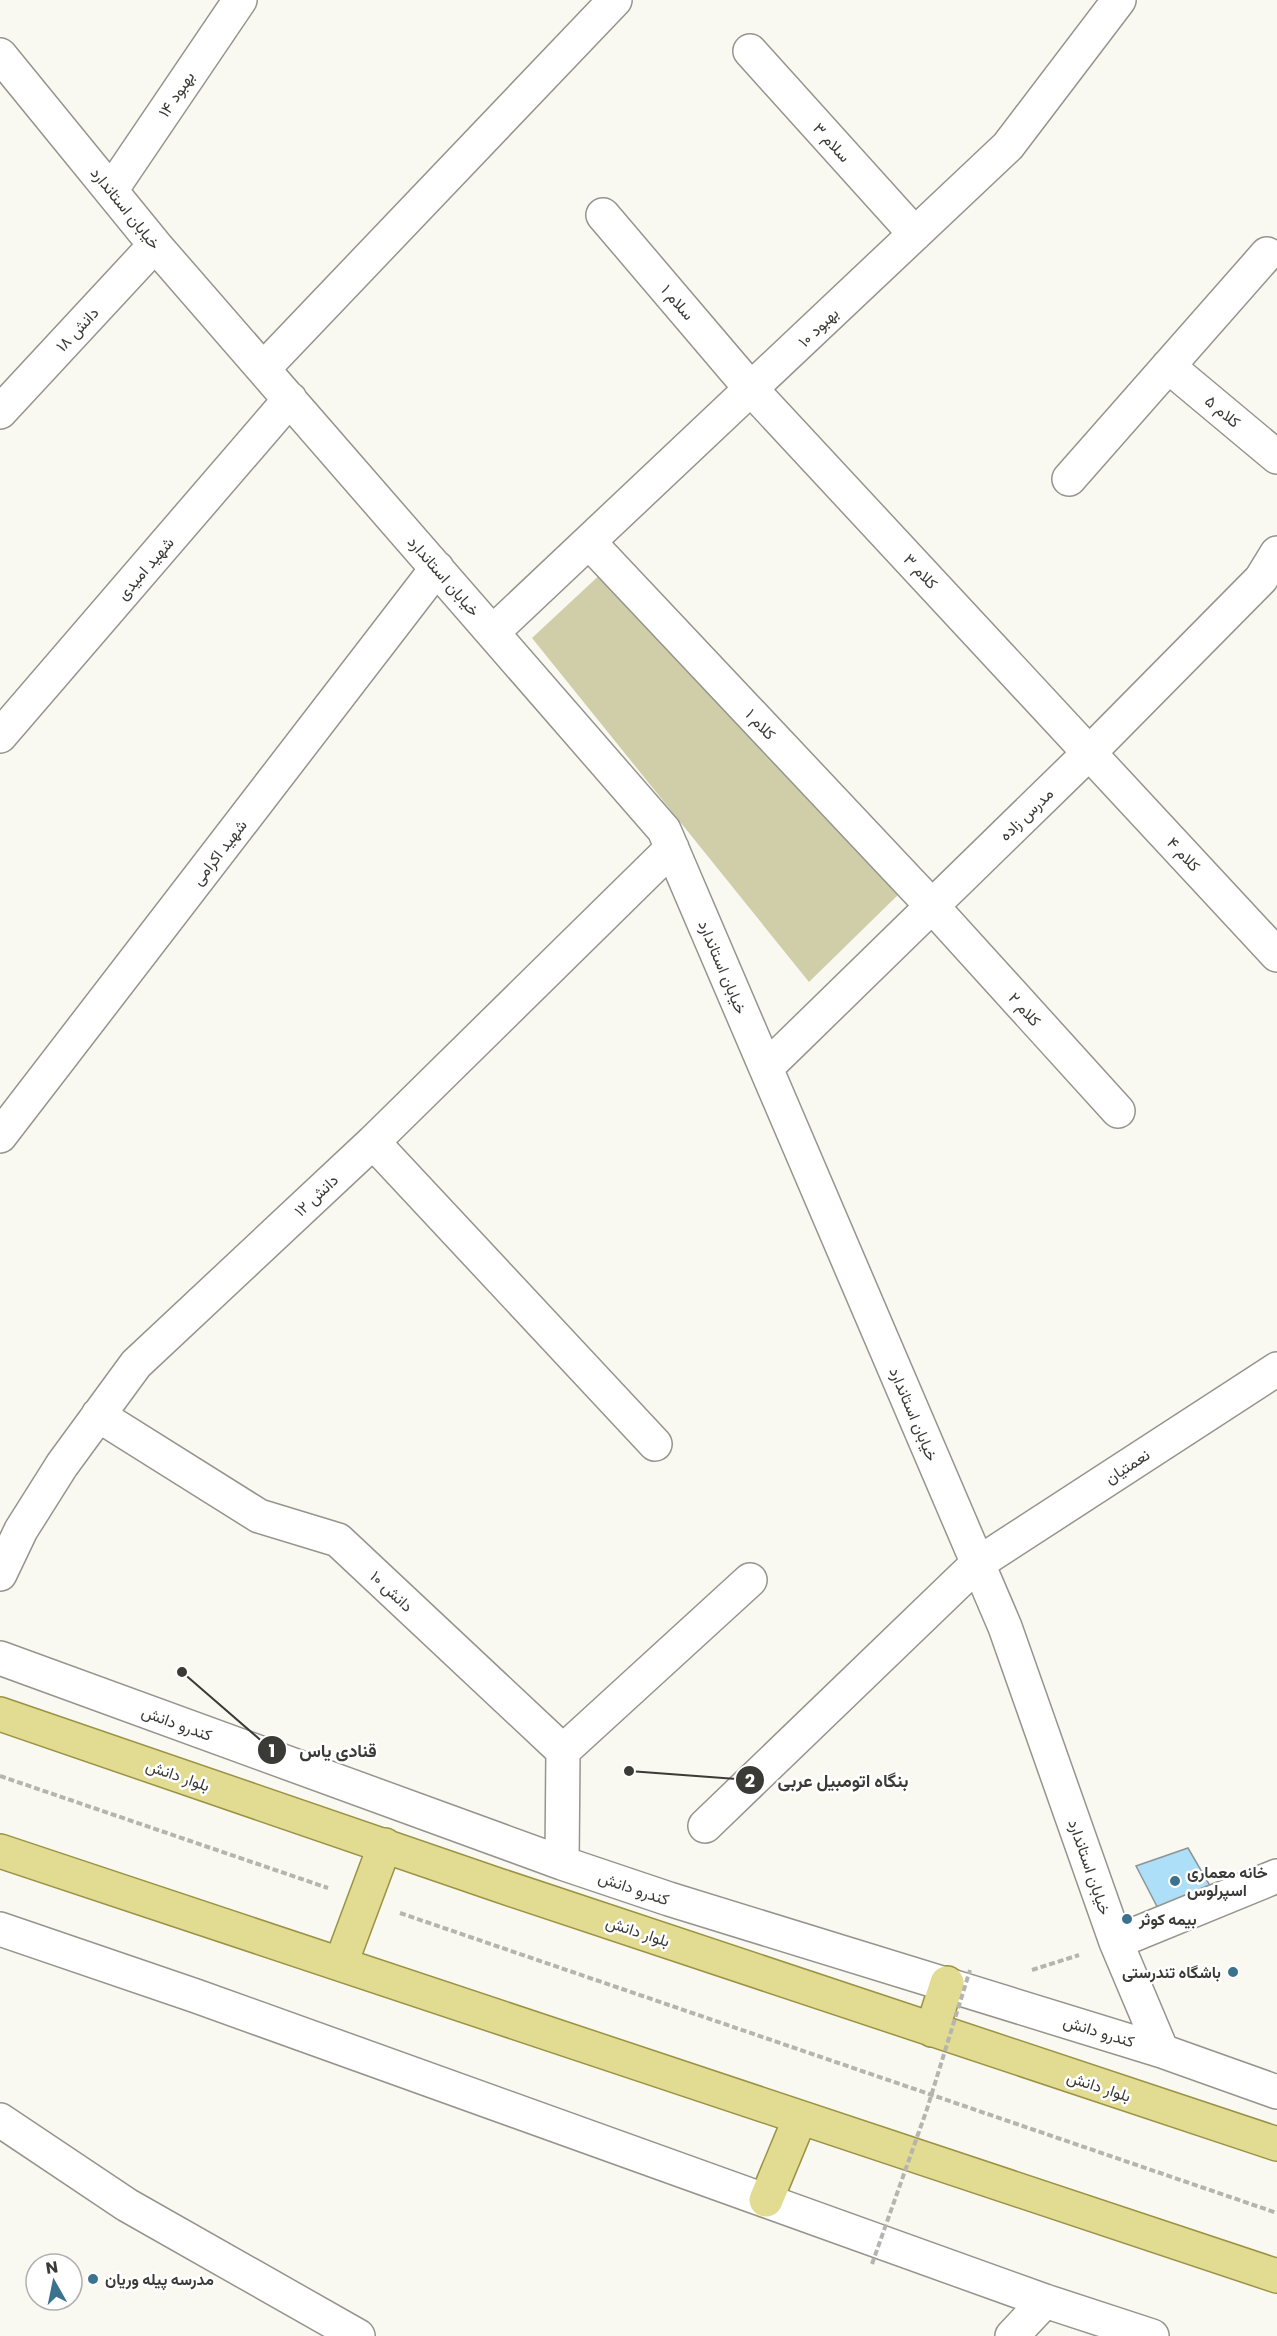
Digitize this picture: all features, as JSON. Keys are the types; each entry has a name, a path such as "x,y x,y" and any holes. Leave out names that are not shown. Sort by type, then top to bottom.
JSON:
{"main road":[{"name":"بلوار دانش","path":"0,1714 932,2031 1277,2144"},
{"path":"341,1963 385,1845"},
{"path":"0,1851 1277,2276"},
{"path":"932,2031 959,1977"},
{"path":"766,2200 800,2118"}],"street":[{"name":"بهبود ۱۴","path":"112,189 240,0"},
{"path":"263,369 615,0"},
{"name":"بهبود ۱۰","path":"493,632 1008,146 1119,0"},
{"name":"سلام ۳","path":"750,51 915,234"},
{"name":"خیابان استاندارد","path":"0,55 155,244 664,830 1005,1627 1116,1942 1162,2051"},
{"name":"سلام ۱","path":"603,215 752,390"},
{"name":"دانش ۱۸","path":"0,412 155,244"},
{"path":"1069,479 1267,255"},
{"name":"کلام ۵","path":"1168,366 1277,457"},
{"name":"کلام ۳","path":"752,390 1090,752"},
{"name":"شهید امیدی","path":"0,736 290,399"},
{"name":"کلام ۱","path":"589,542 932,906"},
{"name":"شهید اکرامی","path":"0,1136 437,568"},
{"name":"مدرس زاده","path":"766,1068 1272,576"},
{"name":"کلام ۴","path":"1090,752 1277,955"},
{"name":"دانش ۱۲","path":"0,1574 21,1530 62,1465 135,1364 373,1142 672,848"},
{"name":"کلام ۲","path":"932,906 1118,1111"},
{"path":"373,1142 655,1444"},
{"name":"نعمتیان","path":"705,1826 977,1563 1277,1369"},
{"name":"دانش ۱۰","path":"98,1415 259,1516 338,1540 563,1751"},
{"path":"562,1863 563,1751 750,1580"},
{"name":"کندرو دانش","path":"0,1658 562,1863 669,1899 959,1977 1277,2092"},
{"path":"1116,1942 1277,1876"},
{"path":"0,1929 196,1996 1045,2301 1152,2336"},
{"path":"0,2120 127,2205 358,2336"},
{"path":"1012,2336 1045,2301"}],"path":[{"path":"0,1776 339,1892"},
{"path":"396,1911 1277,2212"},
{"path":"1021,1974 1116,1942"},
{"path":"872,2264 927,2109 959,1977"}],"shaded area":[{"path":"605,570 902,891 809,982 532,638"}],"building":[{"name":"خانه معماری اسپرلوس","path":"1188,1848 1216,1896 1162,1916 1136,1866"}],"place":[{"name":"قنادی یاس","path":"182,1672"},
{"name":"بنگاه اتومبیل عربی","path":"629,1771"},
{"name":"خانه معماری اسپرلوس","path":"1175,1881"},
{"name":"بیمه کوثر","path":"1127,1919"},
{"name":"باشگاه تندرستی","path":"1233,1972"},
{"name":"مدرسه پیله وریان","path":"93,2279"}]}
